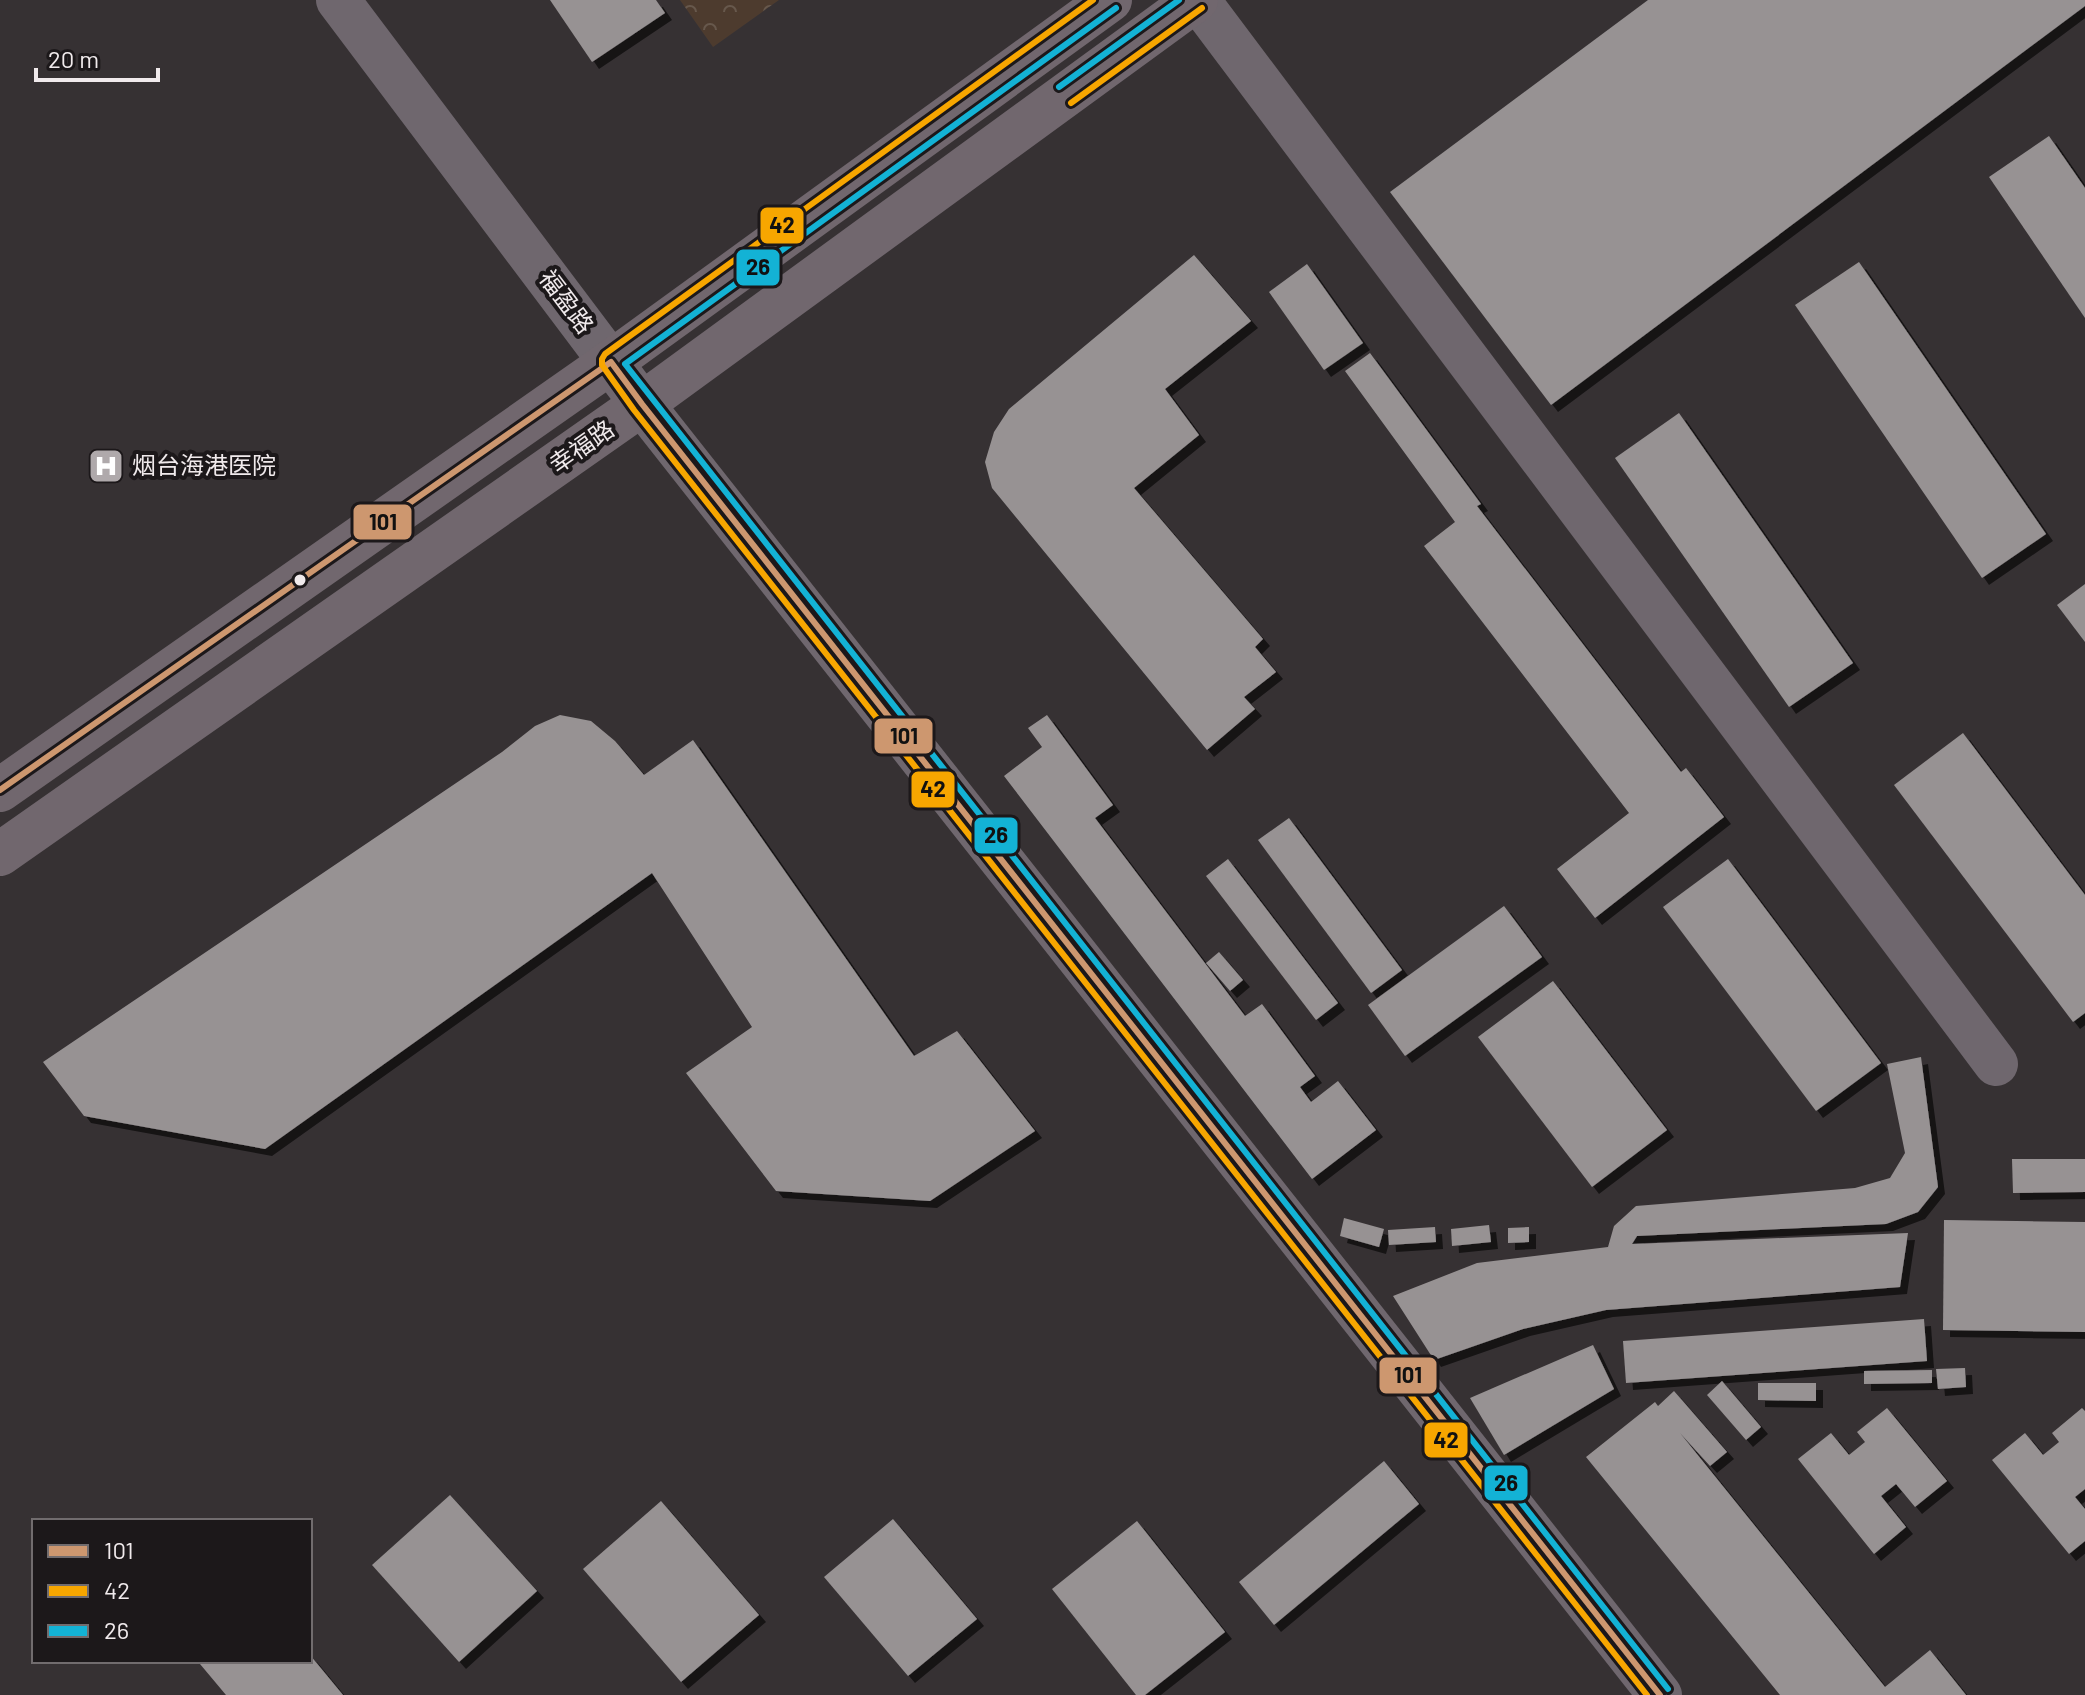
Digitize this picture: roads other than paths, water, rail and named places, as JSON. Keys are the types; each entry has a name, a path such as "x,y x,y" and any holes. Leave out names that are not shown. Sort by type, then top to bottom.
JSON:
{"main road":[{"path":"0,790 611,362 1110,0"},
{"name":"幸福路","path":"0,854 642,404 1197,0"}],"street":[{"name":"福盈路","path":"338,0 642,404 1660,1695"},
{"path":"1197,0 1996,1064"}],"place":[{"name":"烟台海港医院","path":"106,466"}]}
